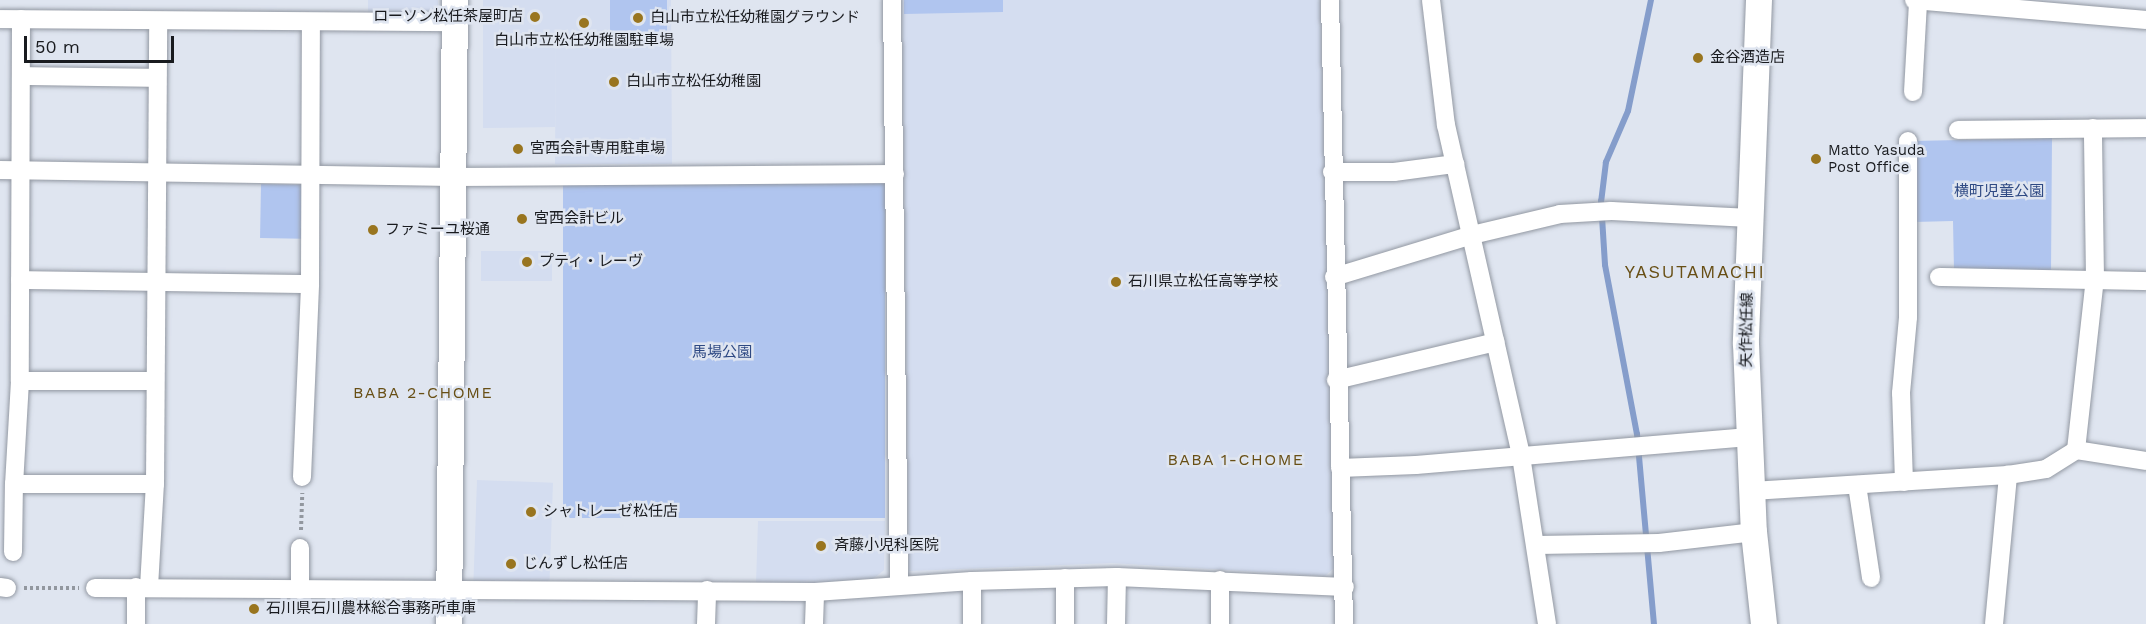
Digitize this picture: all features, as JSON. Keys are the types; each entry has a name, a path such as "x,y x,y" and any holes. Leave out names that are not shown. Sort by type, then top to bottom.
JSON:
{"main road":[{"name":"矢作松任線","path":"1759,0 1746,344 1754,532 1764,624"},
{"path":"449,624 455,11"}],"street":[{"path":"892,0 899,585"},
{"path":"1330,0 1336,380 1345,587 1344,624"},
{"path":"1431,0 1446,125 1521,456 1537,545 1547,624"},
{"path":"1913,92 1916,1 1969,3 2146,20"},
{"path":"0,19 311,23 455,11"},
{"path":"13,552 20,381 21,19"},
{"path":"136,624 143,587 155,484 158,21"},
{"path":"302,477 310,284 311,23"},
{"path":"21,76 157,78"},
{"path":"2076,450 2095,279 2094,128"},
{"path":"1958,130 2146,128"},
{"path":"1904,482 1901,393 1908,317 1908,141"},
{"path":"1332,172 1394,172 1455,164"},
{"path":"0,170 453,177 895,174"},
{"path":"1334,277 1472,235 1560,214 1602,212 1751,218"},
{"path":"1939,277 2146,281"},
{"path":"20,280 310,284"},
{"path":"1336,380 1496,342"},
{"path":"20,381 154,381"},
{"path":"1340,468 1521,456 1749,436"},
{"path":"1752,491 2008,475 2046,469 2076,450 2146,461"},
{"path":"1994,624 2008,475"},
{"path":"14,484 155,484"},
{"path":"1857,485 1871,578"},
{"path":"1537,545 1651,542 1754,532"},
{"path":"300,548 300,590"},
{"path":"95,588 815,592 972,580 1117,577 1345,587"},
{"path":"1116,624 1117,577"},
{"path":"1065,578 1065,624"},
{"path":"972,580 972,624"},
{"path":"1220,580 1220,624"},
{"path":"706,624 707,590"},
{"path":"814,624 815,592"}],"path":[{"path":"300,548 302,477"},
{"path":"3,588 95,588"}],"shaded area":[{"path":"368,0 438,0 438,14 368,14"},
{"name":"白山市立松任幼稚園","path":"483,0 671,0 672,164 555,164 556,13 555,127 483,128"},
{"name":"石川県立松任高等学校","path":"902,0 1320,0 1335,567 1325,576 1112,563 909,571"},
{"name":"プティ・レーヴ","path":"481,251 552,251 552,281 481,281"},
{"path":"477,480 553,483 549,586 473,583"},
{"name":"斉藤小児科医院","path":"758,521 885,521 884,570 867,584 756,584"}],"green space":[{"name":"白山市立松任幼稚園グラウンド","path":"610,0 667,0 667,35 634,35 634,45 610,45"},
{"path":"904,0 1003,0 1003,12 904,14"},
{"name":"横町児童公園","path":"2052,138 2051,273 1954,271 1953,221 1914,222 1912,141"},
{"name":"馬場公園","path":"563,182 885,182 885,518 563,518"},
{"path":"261,184 303,185 302,239 260,238"}],"waterway":[{"path":"1651,0 1628,111 1606,162 1601,201 1605,265 1637,434 1654,624"}],"place":[{"name":"ローソン松任茶屋町店","path":"535,17"},
{"name":"白山市立松任幼稚園グラウンド","path":"638,18"},
{"name":"白山市立松任幼稚園駐車場","path":"584,23"},
{"name":"金谷酒造店","path":"1698,58"},
{"name":"白山市立松任幼稚園","path":"614,82"},
{"name":"宮西会計専用駐車場","path":"518,149"},
{"name":"Matto Yasuda Post Office","path":"1816,159"},
{"name":"宮西会計ビル","path":"522,219"},
{"name":"ファミーユ桜通","path":"373,230"},
{"name":"プティ・レーヴ","path":"527,262"},
{"name":"石川県立松任高等学校","path":"1116,282"},
{"name":"シャトレーゼ松任店","path":"531,512"},
{"name":"斉藤小児科医院","path":"821,546"},
{"name":"じんずし松任店","path":"511,564"},
{"name":"石川県石川農林総合事務所車庫","path":"254,609"}],"district":[{"name":"YASUTAMACHI","path":"1695,272"},
{"name":"BABA 2-CHOME","path":"423,393"},
{"name":"BABA 1-CHOME","path":"1236,460"}]}
